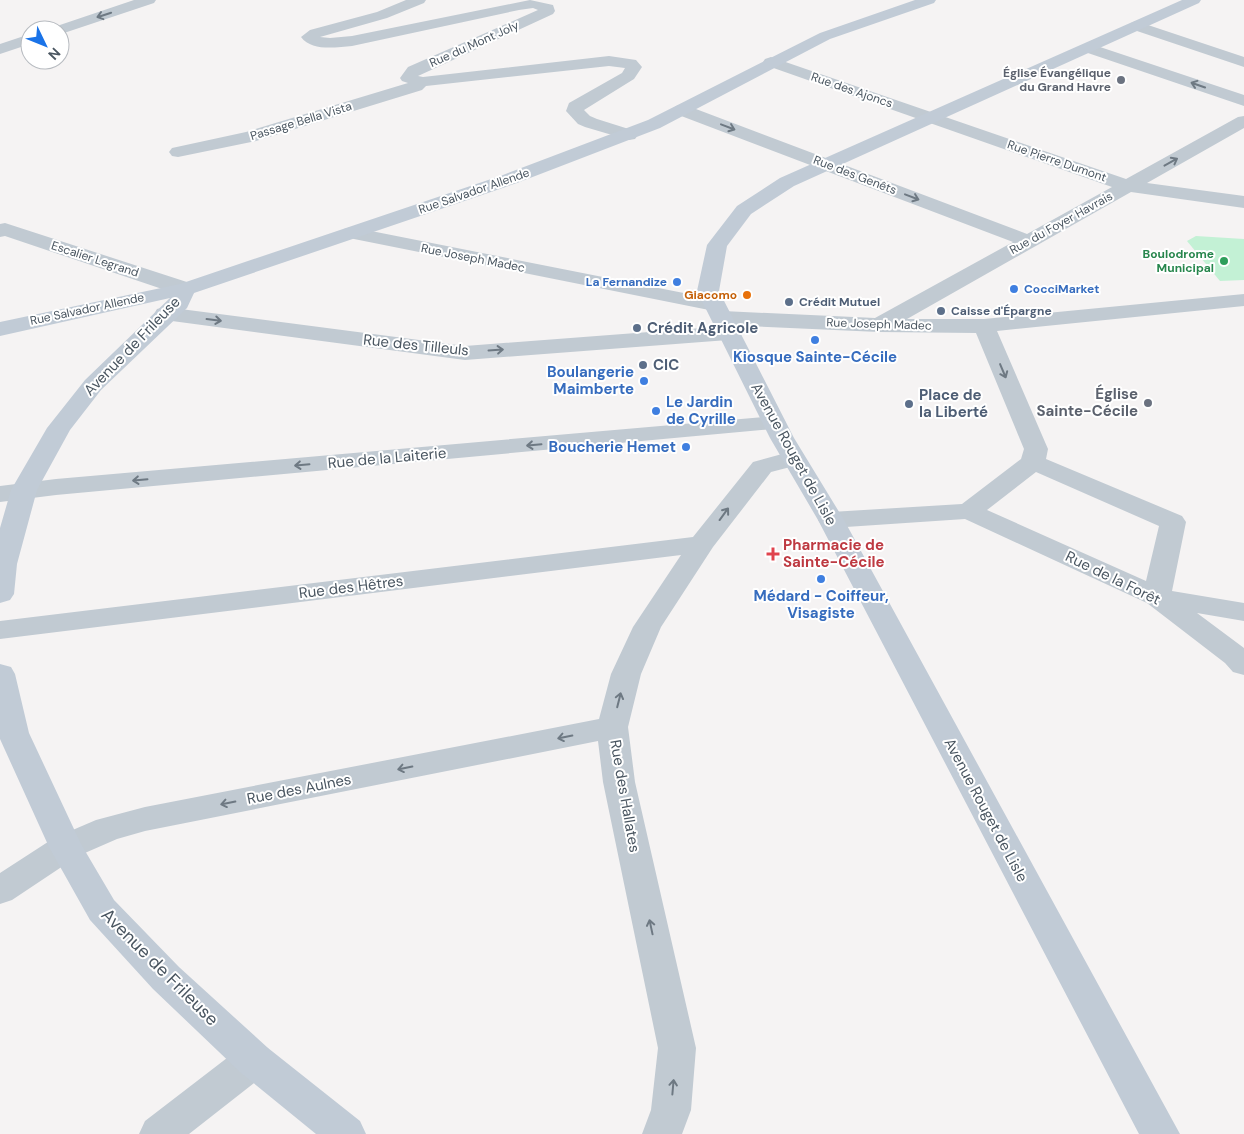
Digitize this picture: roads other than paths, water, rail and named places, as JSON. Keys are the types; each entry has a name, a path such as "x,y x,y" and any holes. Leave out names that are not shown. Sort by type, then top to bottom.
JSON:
{"street":[{"path":"70,26 149,0"},
{"name":"Rue du Mont Joly","path":"419,0 382,15 315,33 310,37 315,41 324,42 352,41 527,5 540,5 548,8 548,11 414,70 408,78 422,82 609,61 630,64 634,66 628,76 575,107 579,116 584,120 629,135"},
{"name":"Rue Salvador Allende","path":"0,329 185,289 510,179 629,135 682,110 825,36 929,0"},
{"name":"Avenue Rouget de Lisle","path":"1160,1134 831,520 793,459 708,291 717,245 744,210 787,182 1194,0"},
{"path":"1136,26 1243,61"},
{"path":"0,49 20,43"},
{"path":"1088,48 1244,101"},
{"name":"Rue des Ajoncs","path":"772,62 932,118"},
{"name":"Passage Bella Vista","path":"178,152 250,137 416,86 422,82"},
{"name":"Rue des Genêts","path":"682,110 1028,241"},
{"name":"Rue Pierre Dumont","path":"932,118 1128,186 1244,202"},
{"name":"Rue du Foyer Havrais","path":"878,325 1244,121"},
{"name":"Escalier Legrand","path":"3,230 185,289"},
{"name":"Rue Joseph Madec","path":"351,233 722,318 878,325 984,326 1244,300"},
{"name":"Avenue de Frileuse","path":"0,594 12,492 93,384 165,314 179,303 185,289"},
{"path":"1205,304 1244,314"},
{"name":"Rue des Tilleuls","path":"165,314 465,352 722,318"},
{"path":"831,520 969,511 1033,462 1036,448 984,326"},
{"name":"Rue de la Laiterie","path":"12,492 774,423"},
{"name":"Rue des Hallates","path":"662,1134 671,1110 677,1048 620,782 612,727 626,674 647,627 702,544 762,467 793,459"},
{"path":"1033,462 1173,522 1157,597 1244,612"},
{"name":"Rue de la Forêt","path":"969,511 1157,597 1235,656 1244,665"},
{"name":"Rue des Hêtres","path":"0,630 702,544"},
{"name":"Avenue de Frileuse","path":"0,674 13,732 66,848 102,910 166,978 254,1060 346,1134"},
{"name":"Rue des Aulnes","path":"0,890 66,848 108,829 145,819 612,727"},
{"path":"159,1134 254,1060"}],"place":[{"name":"Église Évangélique du Grand Havre","path":"1121,80"},
{"name":"Boulodrome Municipal","path":"1224,261"},
{"name":"La Fernandize","path":"677,282"},
{"name":"CocciMarket","path":"1014,289"},
{"name":"Giacomo","path":"747,295"},
{"name":"Crédit Mutuel","path":"789,302"},
{"name":"Caisse d'Épargne","path":"941,311"},
{"name":"Crédit Agricole","path":"637,328"},
{"name":"Kiosque Sainte-Cécile","path":"815,340"},
{"name":"CIC","path":"643,365"},
{"name":"Boulangerie Maimberte","path":"644,381"},
{"name":"Église Sainte-Cécile","path":"1148,403"},
{"name":"Place de la Liberté","path":"909,404"},
{"name":"Le Jardin de Cyrille","path":"656,411"},
{"name":"Boucherie Hemet","path":"686,447"},
{"name":"Pharmacie de Sainte-Cécile","path":"773,554"},
{"name":"Médard - Coiffeur, Visagiste","path":"821,579"}]}
